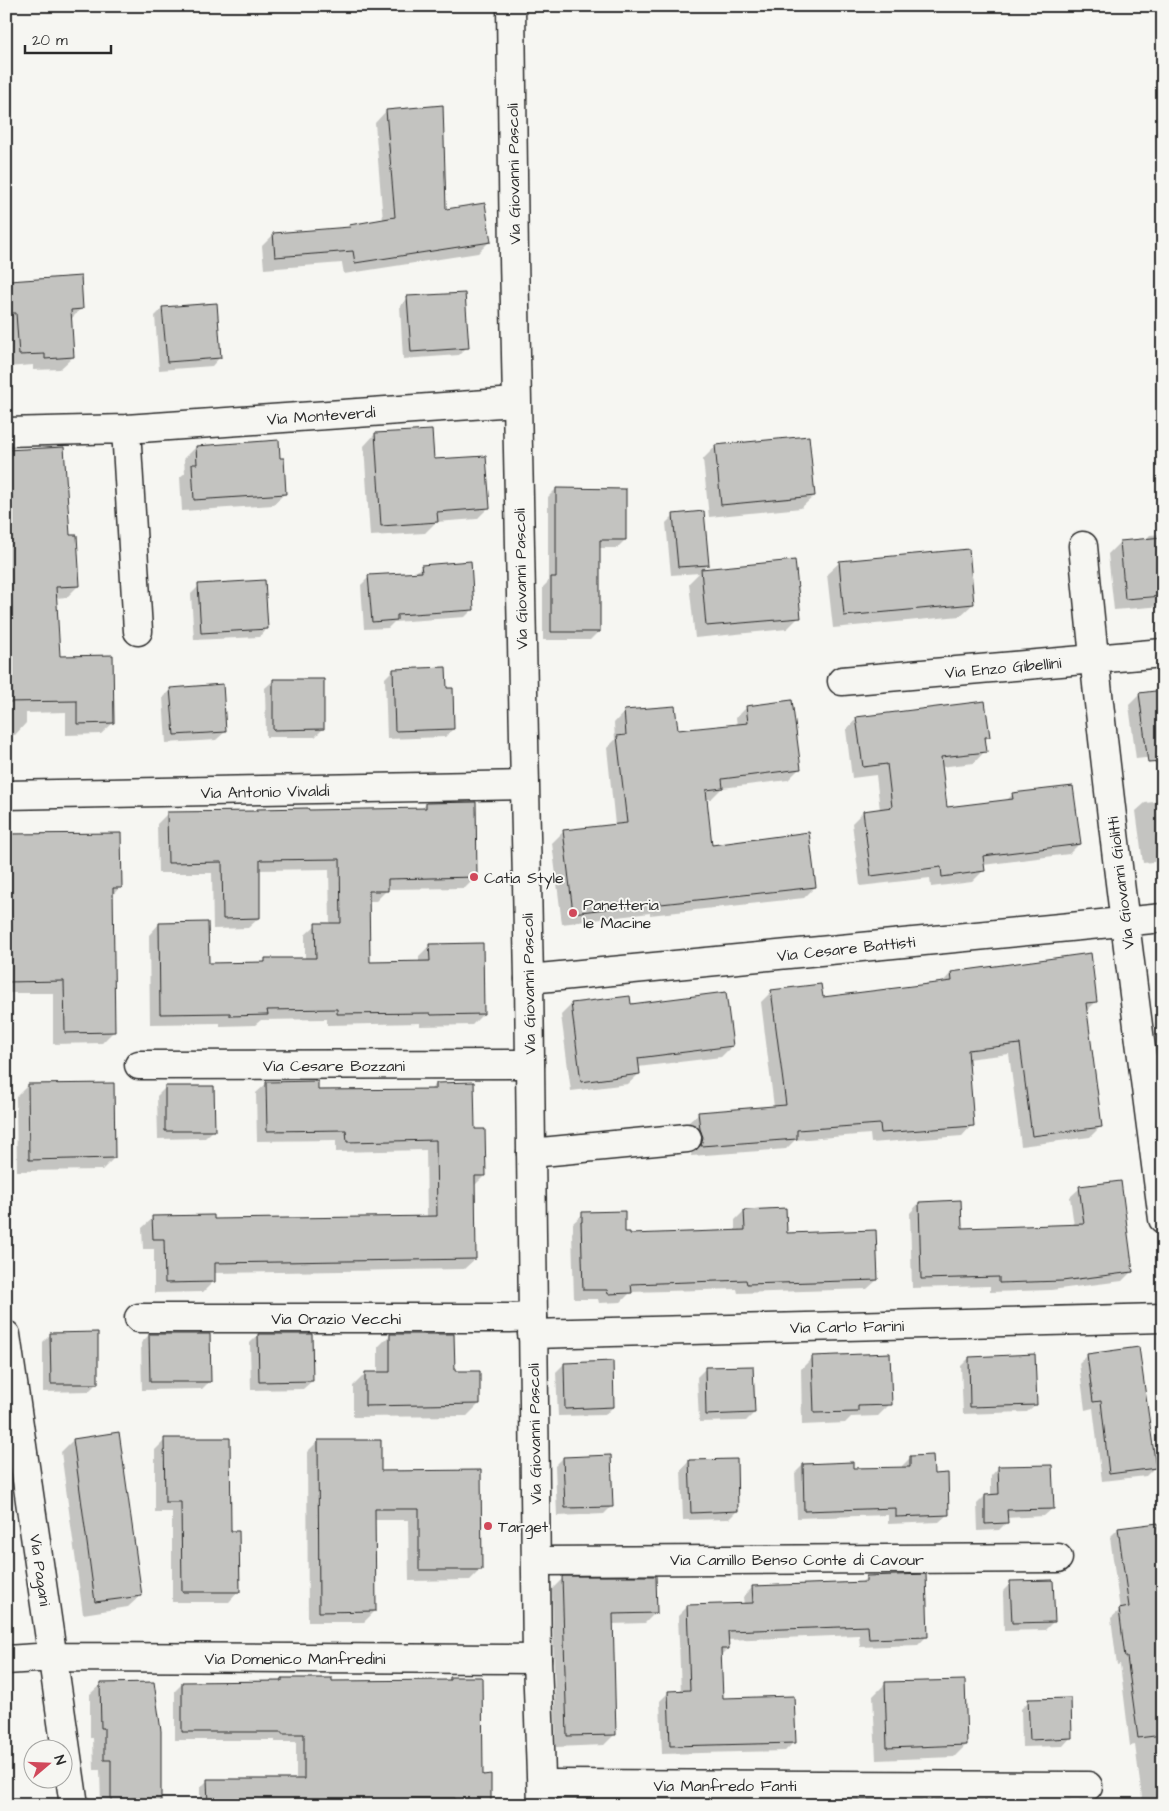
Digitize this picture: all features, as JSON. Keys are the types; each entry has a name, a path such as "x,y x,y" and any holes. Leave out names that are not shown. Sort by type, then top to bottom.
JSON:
{"street":[{"name":"Via Giovanni Pascoli","path":"511,6 516,402 529,979 537,1659 542,1794"},
{"name":"Via Monteverdi","path":"6,432 126,429 516,402"},
{"path":"126,429 138,631"},
{"name":"Via Giovanni Giolitti","path":"1083,546 1124,921 1163,1219"},
{"name":"Via Enzo Gibellini","path":"842,681 1163,653"},
{"name":"Via Antonio Vivaldi","path":"6,795 500,787 524,785"},
{"name":"Via Cesare Battisti","path":"529,979 1163,918"},
{"name":"Via Cesare Bozzani","path":"139,1065 530,1064"},
{"path":"531,1152 687,1138"},
{"name":"Via Orazio Vecchi","path":"139,1318 510,1318 532,1325"},
{"name":"Via Carlo Farini","path":"532,1325 1163,1318"},
{"name":"Via Pagani","path":"6,1335 74,1805"},
{"name":"Via Camillo Benso Conte di Cavour","path":"537,1561 1058,1558"},
{"name":"Via Domenico Manfredini","path":"6,1660 53,1657 537,1659"},
{"name":"Via Manfredo Fanti","path":"542,1794 1088,1786"}],"building":[{"path":"443,105 446,209 485,203 491,242 355,263 353,251 275,257 273,233 350,227 349,225 395,217 386,110"},
{"path":"81,276 83,309 71,310 74,357 45,359 45,354 19,355 16,313 11,313 9,281"},
{"path":"465,293 469,348 411,352 407,296"},
{"path":"217,303 221,358 167,362 162,307"},
{"path":"432,430 434,459 486,456 490,508 437,512 438,522 381,526 375,433"},
{"path":"809,436 815,496 721,505 715,445"},
{"path":"279,440 280,458 284,458 286,494 194,500 192,464 197,464 196,446"},
{"path":"64,447 70,535 77,535 80,586 56,587 60,656 113,655 114,723 77,724 77,701 6,702 6,450"},
{"path":"556,488 626,489 626,540 600,540 600,632 551,632 551,577 556,577"},
{"path":"704,511 709,565 678,567 673,514"},
{"path":"1163,537 1163,596 1125,599 1120,541"},
{"path":"969,549 974,604 844,616 839,561"},
{"path":"795,560 801,618 706,626 701,569"},
{"path":"471,561 474,610 397,615 397,620 372,622 368,575 422,572 421,565"},
{"path":"265,580 268,629 201,633 198,584"},
{"path":"446,667 447,688 453,688 454,729 395,731 393,669"},
{"path":"273,679 324,679 324,729 273,730"},
{"path":"223,684 226,732 174,735 170,688"},
{"path":"1163,690 1163,762 1148,763 1139,693"},
{"path":"792,700 801,769 722,779 723,788 706,790 712,845 809,832 816,887 661,904 661,902 573,913 563,830 627,823 617,736 626,735 624,710 675,706 678,730 748,723 746,706"},
{"path":"985,701 990,737 985,737 987,752 941,757 947,807 1013,799 1012,793 1073,786 1081,844 983,856 985,871 942,877 941,867 871,876 863,811 892,807 887,764 863,767 856,717"},
{"path":"476,802 477,877 388,879 388,891 369,891 370,962 430,961 429,944 483,943 484,1014 337,1014 337,1009 267,1010 268,1015 230,1016 230,1013 160,1014 159,923 208,922 209,963 265,962 265,958 316,958 315,923 341,923 340,859 260,860 260,918 223,919 222,862 168,863 167,812 257,811 257,809 308,808 309,810 426,808 426,803"},
{"path":"121,833 122,888 113,888 115,1032 65,1033 64,981 6,982 6,834"},
{"path":"1091,953 1097,1002 1086,1003 1102,1127 1032,1136 1020,1044 968,1050 974,1126 881,1133 880,1124 797,1130 797,1139 701,1146 703,1137 698,1112 786,1105 771,990 821,984 823,997 952,981 951,972"},
{"path":"726,992 733,1046 638,1058 640,1074 581,1082 571,1003 630,996 631,1004"},
{"path":"318,1081 318,1090 436,1089 436,1083 474,1082 475,1129 485,1129 486,1176 475,1176 476,1259 215,1263 215,1282 165,1283 164,1239 153,1239 152,1216 214,1215 214,1219 437,1216 436,1140 347,1142 346,1130 267,1131 266,1082"},
{"path":"114,1083 115,1158 29,1160 28,1084"},
{"path":"165,1086 214,1086 215,1131 165,1131"},
{"path":"1121,1181 1133,1272 1062,1281 999,1283 999,1277 921,1279 919,1202 961,1200 962,1228 1084,1224 1079,1186"},
{"path":"786,1208 787,1233 876,1230 878,1280 747,1284 746,1280 631,1284 632,1293 608,1294 607,1290 583,1290 582,1212 625,1211 625,1232 630,1232 630,1234 745,1230 744,1210"},
{"path":"98,1332 98,1384 51,1384 50,1333"},
{"path":"149,1334 210,1334 211,1382 150,1382"},
{"path":"258,1334 312,1334 313,1381 259,1382"},
{"path":"390,1334 454,1334 455,1371 480,1371 480,1404 365,1406 365,1372 390,1372"},
{"path":"1139,1347 1156,1468 1109,1474 1101,1401 1093,1402 1087,1354"},
{"path":"890,1353 892,1405 858,1406 858,1412 814,1413 812,1356"},
{"path":"1035,1354 1037,1405 970,1407 969,1357"},
{"path":"613,1361 614,1407 565,1409 564,1363"},
{"path":"753,1366 755,1413 706,1415 705,1367"},
{"path":"119,1432 142,1596 95,1602 73,1439"},
{"path":"164,1438 230,1438 231,1531 239,1531 240,1592 182,1592 181,1502 165,1502"},
{"path":"318,1440 381,1440 381,1471 481,1470 482,1570 419,1570 419,1509 375,1509 376,1611 319,1612"},
{"path":"611,1455 613,1507 565,1508 563,1457"},
{"path":"933,1455 934,1474 948,1473 949,1515 896,1517 896,1508 804,1511 803,1464 853,1462 853,1468 910,1467 910,1456"},
{"path":"737,1459 738,1511 691,1513 689,1460"},
{"path":"1052,1465 1054,1509 1007,1510 1008,1523 985,1524 985,1495 999,1494 998,1466"},
{"path":"1158,1523 1163,1558 1163,1735 1138,1738 1119,1609 1129,1607 1118,1528"},
{"path":"926,1574 928,1637 869,1639 868,1626 728,1631 729,1649 721,1649 723,1698 794,1696 796,1743 670,1746 668,1691 690,1690 687,1605 753,1603 752,1586 866,1582 866,1576"},
{"path":"562,1576 656,1576 657,1613 613,1614 616,1735 567,1736"},
{"path":"1053,1580 1055,1622 1012,1623 1010,1581"},
{"path":"450,1677 482,1677 483,1775 491,1774 491,1805 455,1805 455,1798 409,1798 409,1805 208,1805 207,1779 304,1779 304,1734 282,1734 282,1732 182,1732 182,1682 282,1681 282,1678 332,1678 332,1681 450,1680"},
{"path":"965,1680 967,1745 887,1748 885,1682"},
{"path":"154,1682 161,1731 161,1805 111,1805 111,1760 104,1760 104,1728 101,1728 100,1683"},
{"path":"1071,1698 1072,1738 1030,1740 1028,1699"}],"place":[{"name":"Catia Style","path":"474,877"},
{"name":"Panetteria le Macine","path":"573,913"},
{"name":"Target","path":"488,1526"}]}
